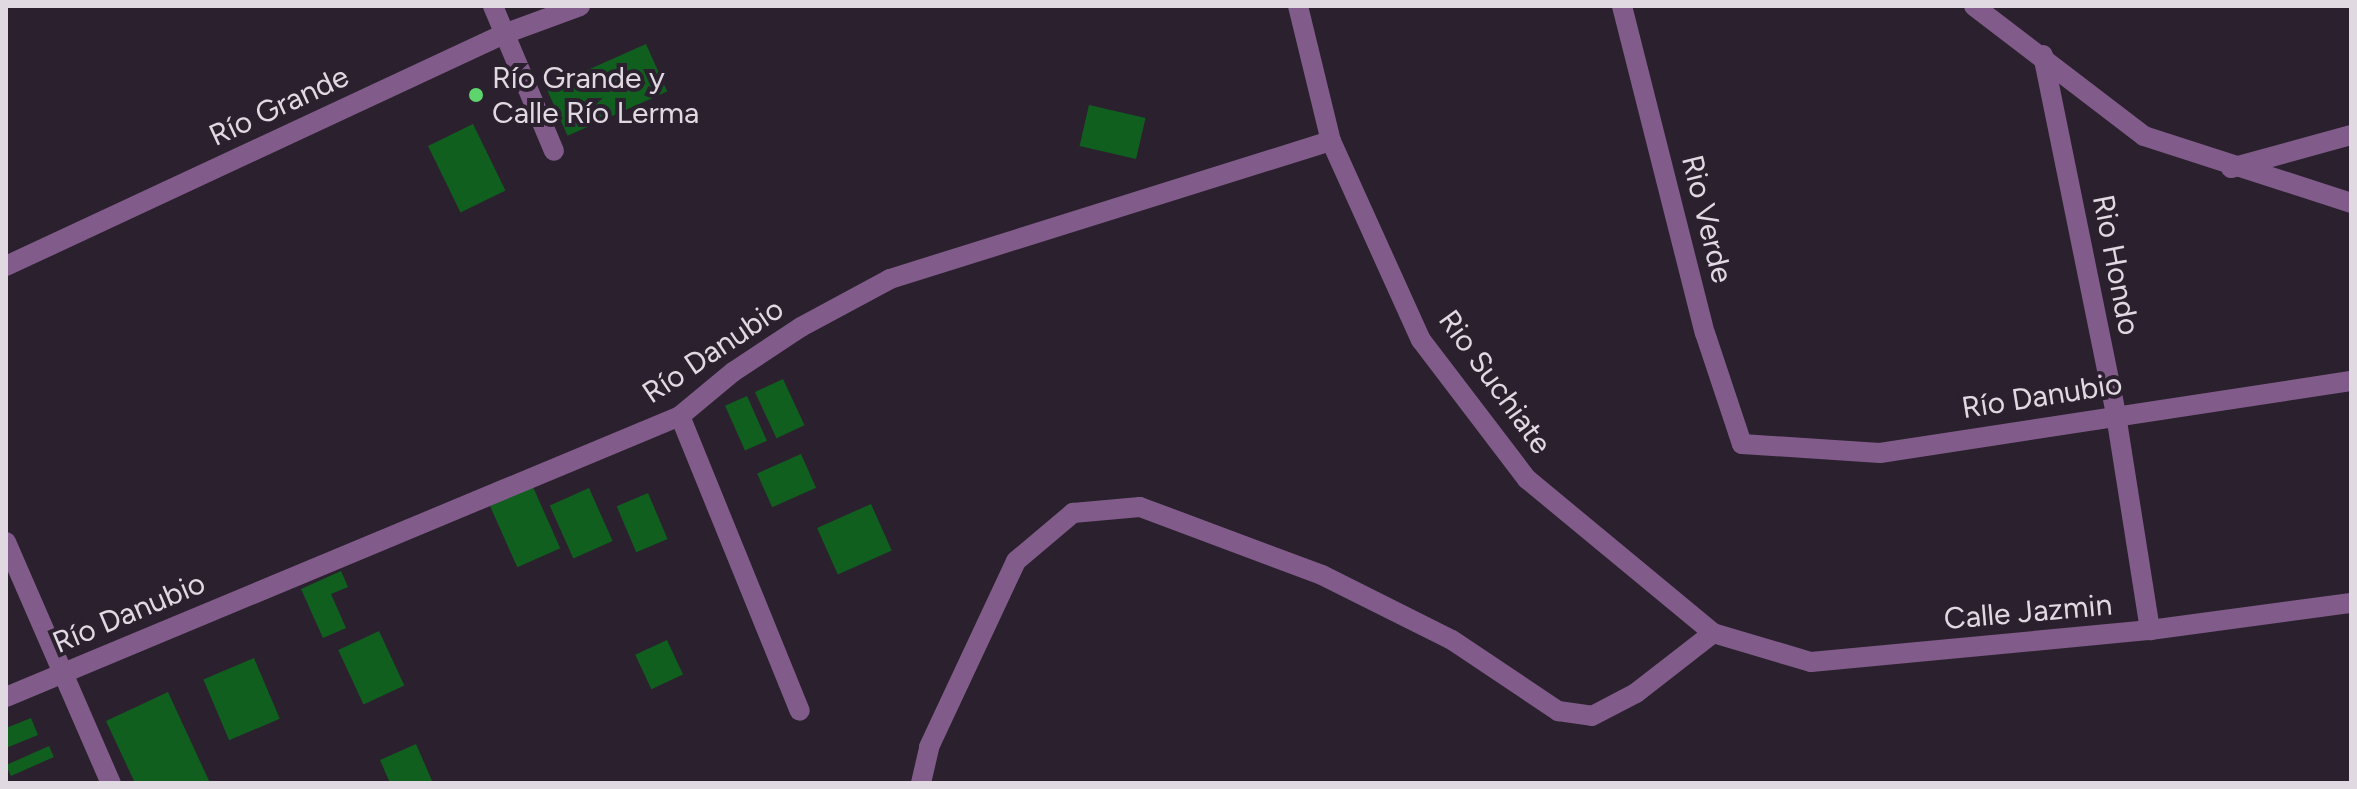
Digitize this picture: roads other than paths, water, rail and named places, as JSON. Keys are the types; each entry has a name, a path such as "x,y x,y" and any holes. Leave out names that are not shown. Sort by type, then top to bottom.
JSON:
{"street":[{"path":"493,6 554,151"},
{"name":"Río Grande","path":"6,266 504,34 580,6"},
{"name":"Rio Suchiate","path":"1298,6 1331,141 1421,340 1527,479 1713,633"},
{"name":"Rio Verde","path":"1622,6 1705,333 1742,444"},
{"path":"1974,6 2043,55 2144,136 2231,168 2351,203"},
{"name":"Rio Hondo","path":"2043,55 2116,415 2150,630"},
{"path":"2231,168 2351,135"},
{"name":"Río Danubio","path":"6,697 680,416 733,372 789,334 890,279 1331,141"},
{"name":"Río Danubio","path":"1742,444 1880,453 2351,381"},
{"path":"680,416 800,711"},
{"path":"921,783 929,747 1016,561 1073,513 1140,507 1322,575 1452,640 1558,711 1592,716 1603,711 1636,693 1713,633"},
{"path":"6,542 111,783"},
{"name":"Calle Jazmin","path":"1713,633 1811,662 2150,630 2351,603"}],"place":[{"name":"Río Grande y Calle Río Lerma","path":"476,95"}]}
